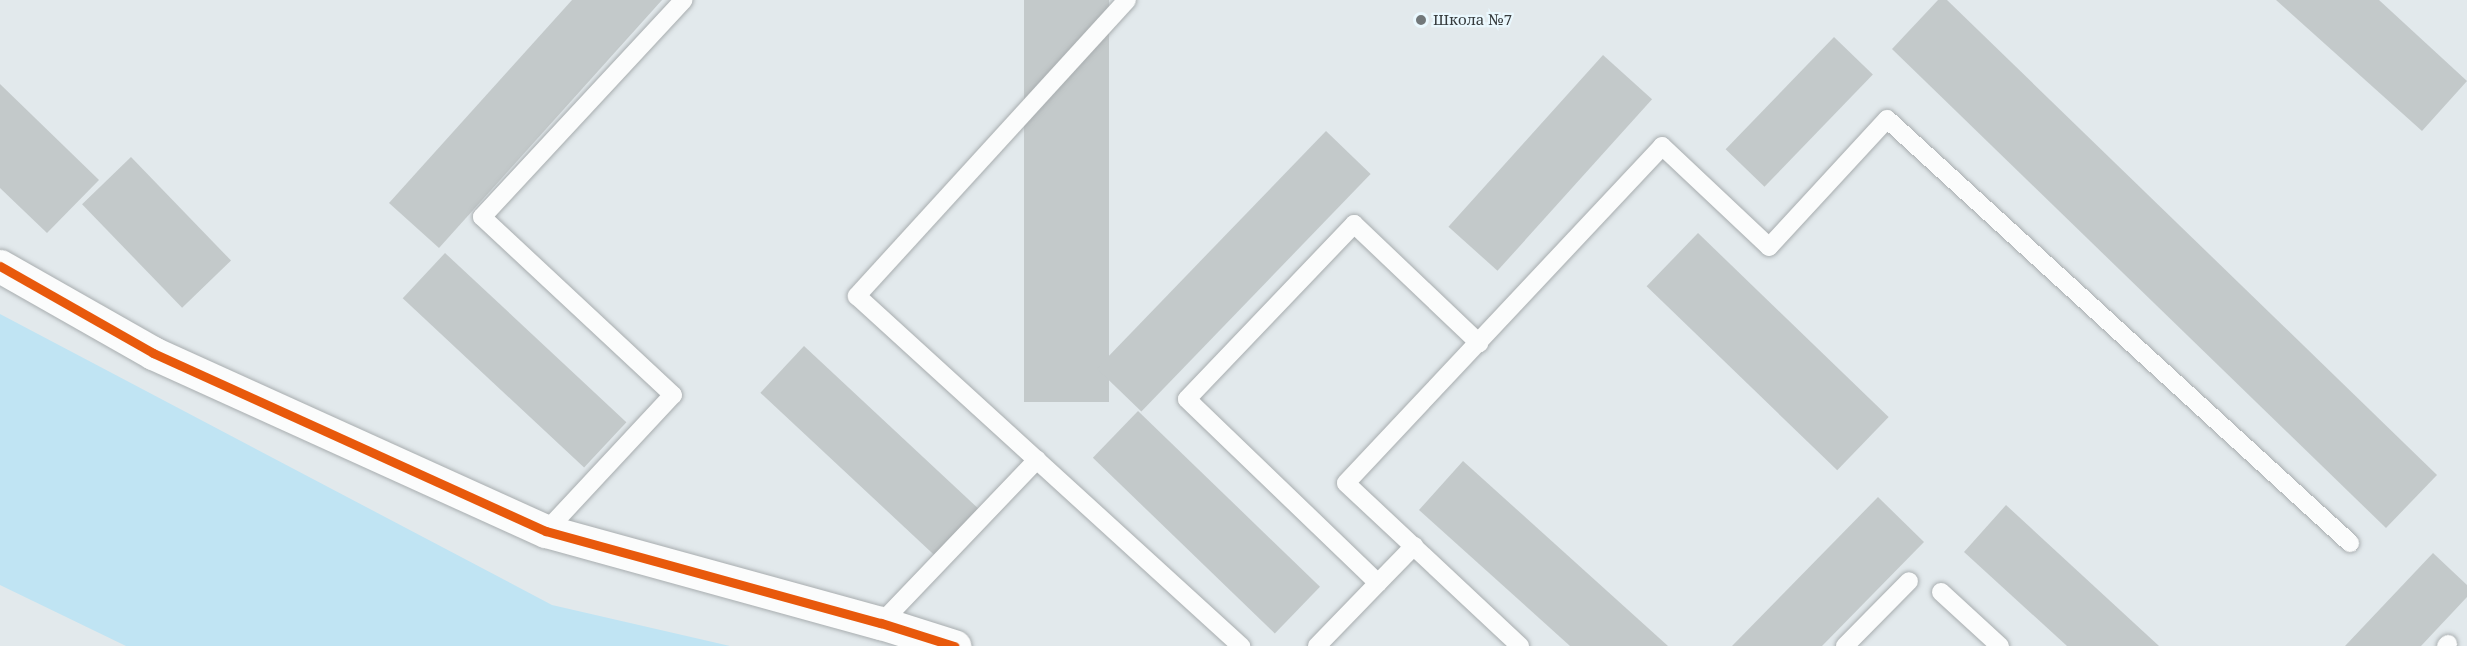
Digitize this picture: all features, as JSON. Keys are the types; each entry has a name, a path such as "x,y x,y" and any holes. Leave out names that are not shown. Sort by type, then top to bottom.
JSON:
{"street":[{"path":"0,266 153,353 546,531 881,623 954,646"}],"lane":[{"path":"546,531 673,395 482,218 684,0"},
{"path":"1127,0 857,296 1241,646"},
{"path":"1520,646 1346,483 1662,147 1769,247 1887,119 2350,543"},
{"path":"1378,583 1187,399 1354,224 1479,343"},
{"path":"881,623 1037,460"},
{"path":"1317,646 1414,546"},
{"path":"1845,646 1909,581"},
{"path":"1941,592 2000,646"}],"shaded area":[{"path":"0,314 552,605 730,646 126,646 0,585"}],"building":[{"path":"572,0 662,0 439,248 389,203"},
{"path":"1024,0 1109,0 1109,402 1024,402"},
{"path":"1938,0 1947,0 2437,475 2386,528 1892,49"},
{"path":"2276,0 2379,0 2467,81 2422,131"},
{"path":"1834,37 1873,75 1764,187 1726,149"},
{"path":"1603,55 1652,99 1497,271 1448,227"},
{"path":"0,84 99,180 47,233 0,188"},
{"path":"1326,131 1371,174 1141,411 1097,368"},
{"path":"131,157 231,261 182,308 82,204"},
{"path":"1698,233 1889,417 1837,470 1647,286"},
{"path":"445,253 626,422 584,467 403,298"},
{"path":"804,346 980,510 937,557 760,393"},
{"path":"1138,411 1320,587 1275,634 1093,458"},
{"path":"1463,461 1668,646 1570,646 1419,510"},
{"path":"1878,497 1924,542 1822,646 1732,646"},
{"path":"2006,505 2159,646 2067,646 1964,552"},
{"path":"2433,553 2467,585 2467,597 2421,646 2345,646"}],"cycle path":[{"path":"0,266 153,353 546,531 881,623 954,646"}],"place":[{"name":"Школа №7","path":"1421,20"}]}
